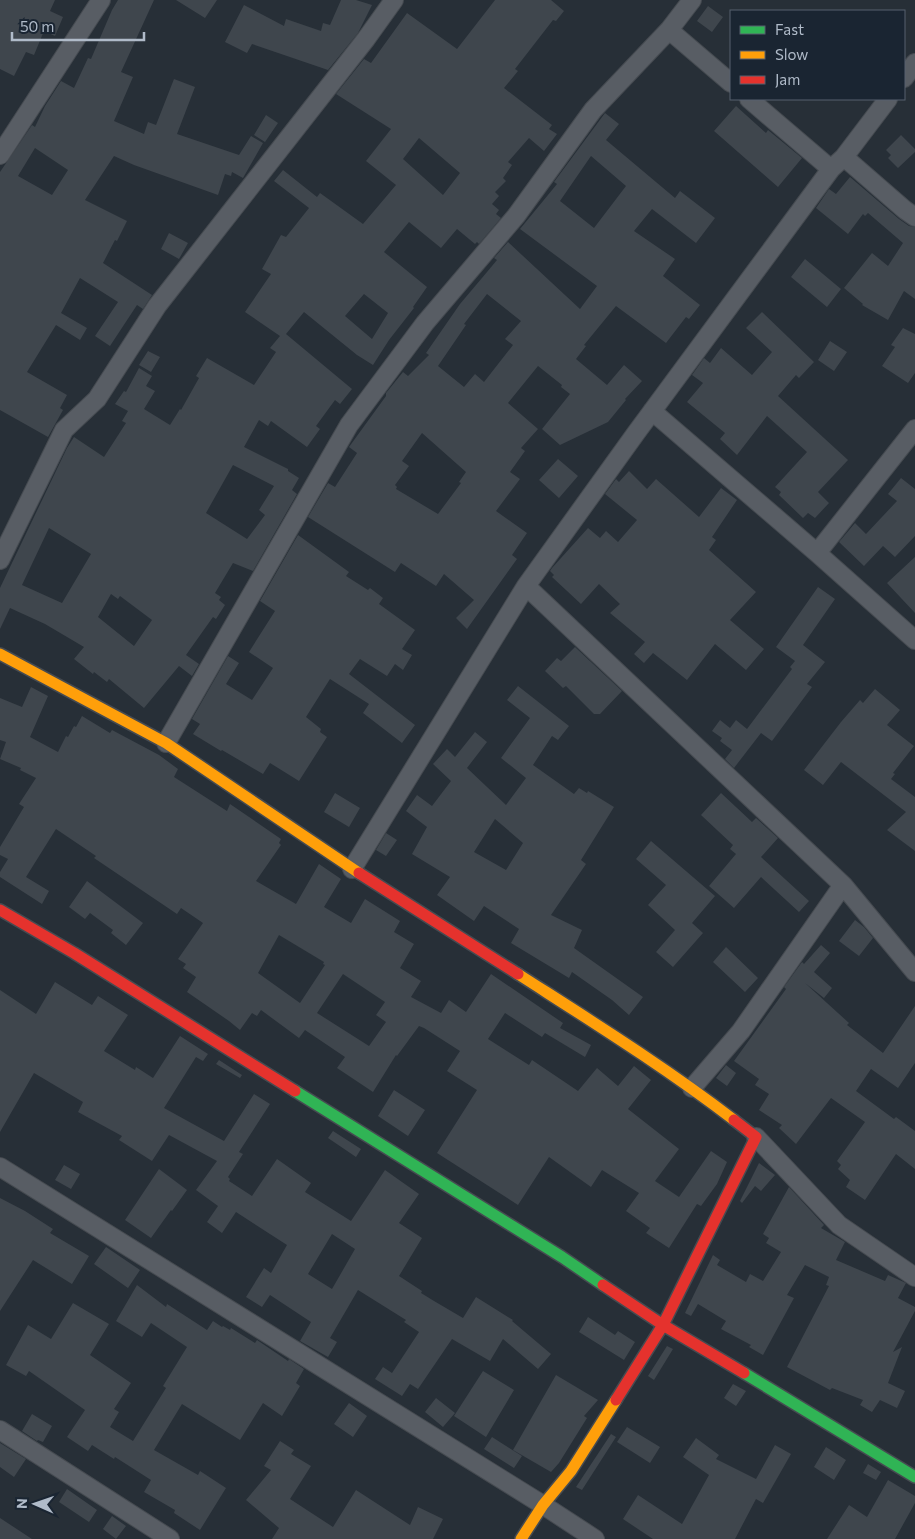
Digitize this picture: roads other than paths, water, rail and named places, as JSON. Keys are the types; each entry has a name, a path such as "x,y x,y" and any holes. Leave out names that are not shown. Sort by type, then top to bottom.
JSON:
{"street":[{"path":"0,156 101,0"},
{"path":"0,560 64,430 97,398 157,306 366,39 394,0"},
{"path":"166,743 349,425 426,323 516,216 593,110 669,30 687,2"},
{"path":"669,30 730,82"},
{"path":"905,77 915,63"},
{"path":"750,100 915,217"},
{"path":"352,869 526,586 652,411 887,100"},
{"path":"652,411 915,640"},
{"path":"817,553 915,429"},
{"path":"526,586 843,885 915,972"},
{"path":"0,654 166,743 352,869 639,1050 756,1138 839,1225 915,1276"},
{"path":"692,1088 741,1031 843,885"},
{"path":"0,910 74,953 562,1257 663,1325 910,1472 915,1477"},
{"path":"521,1539 542,1505 571,1471 663,1325 756,1138"},
{"path":"0,1167 594,1539"},
{"path":"0,1430 170,1539"}]}
